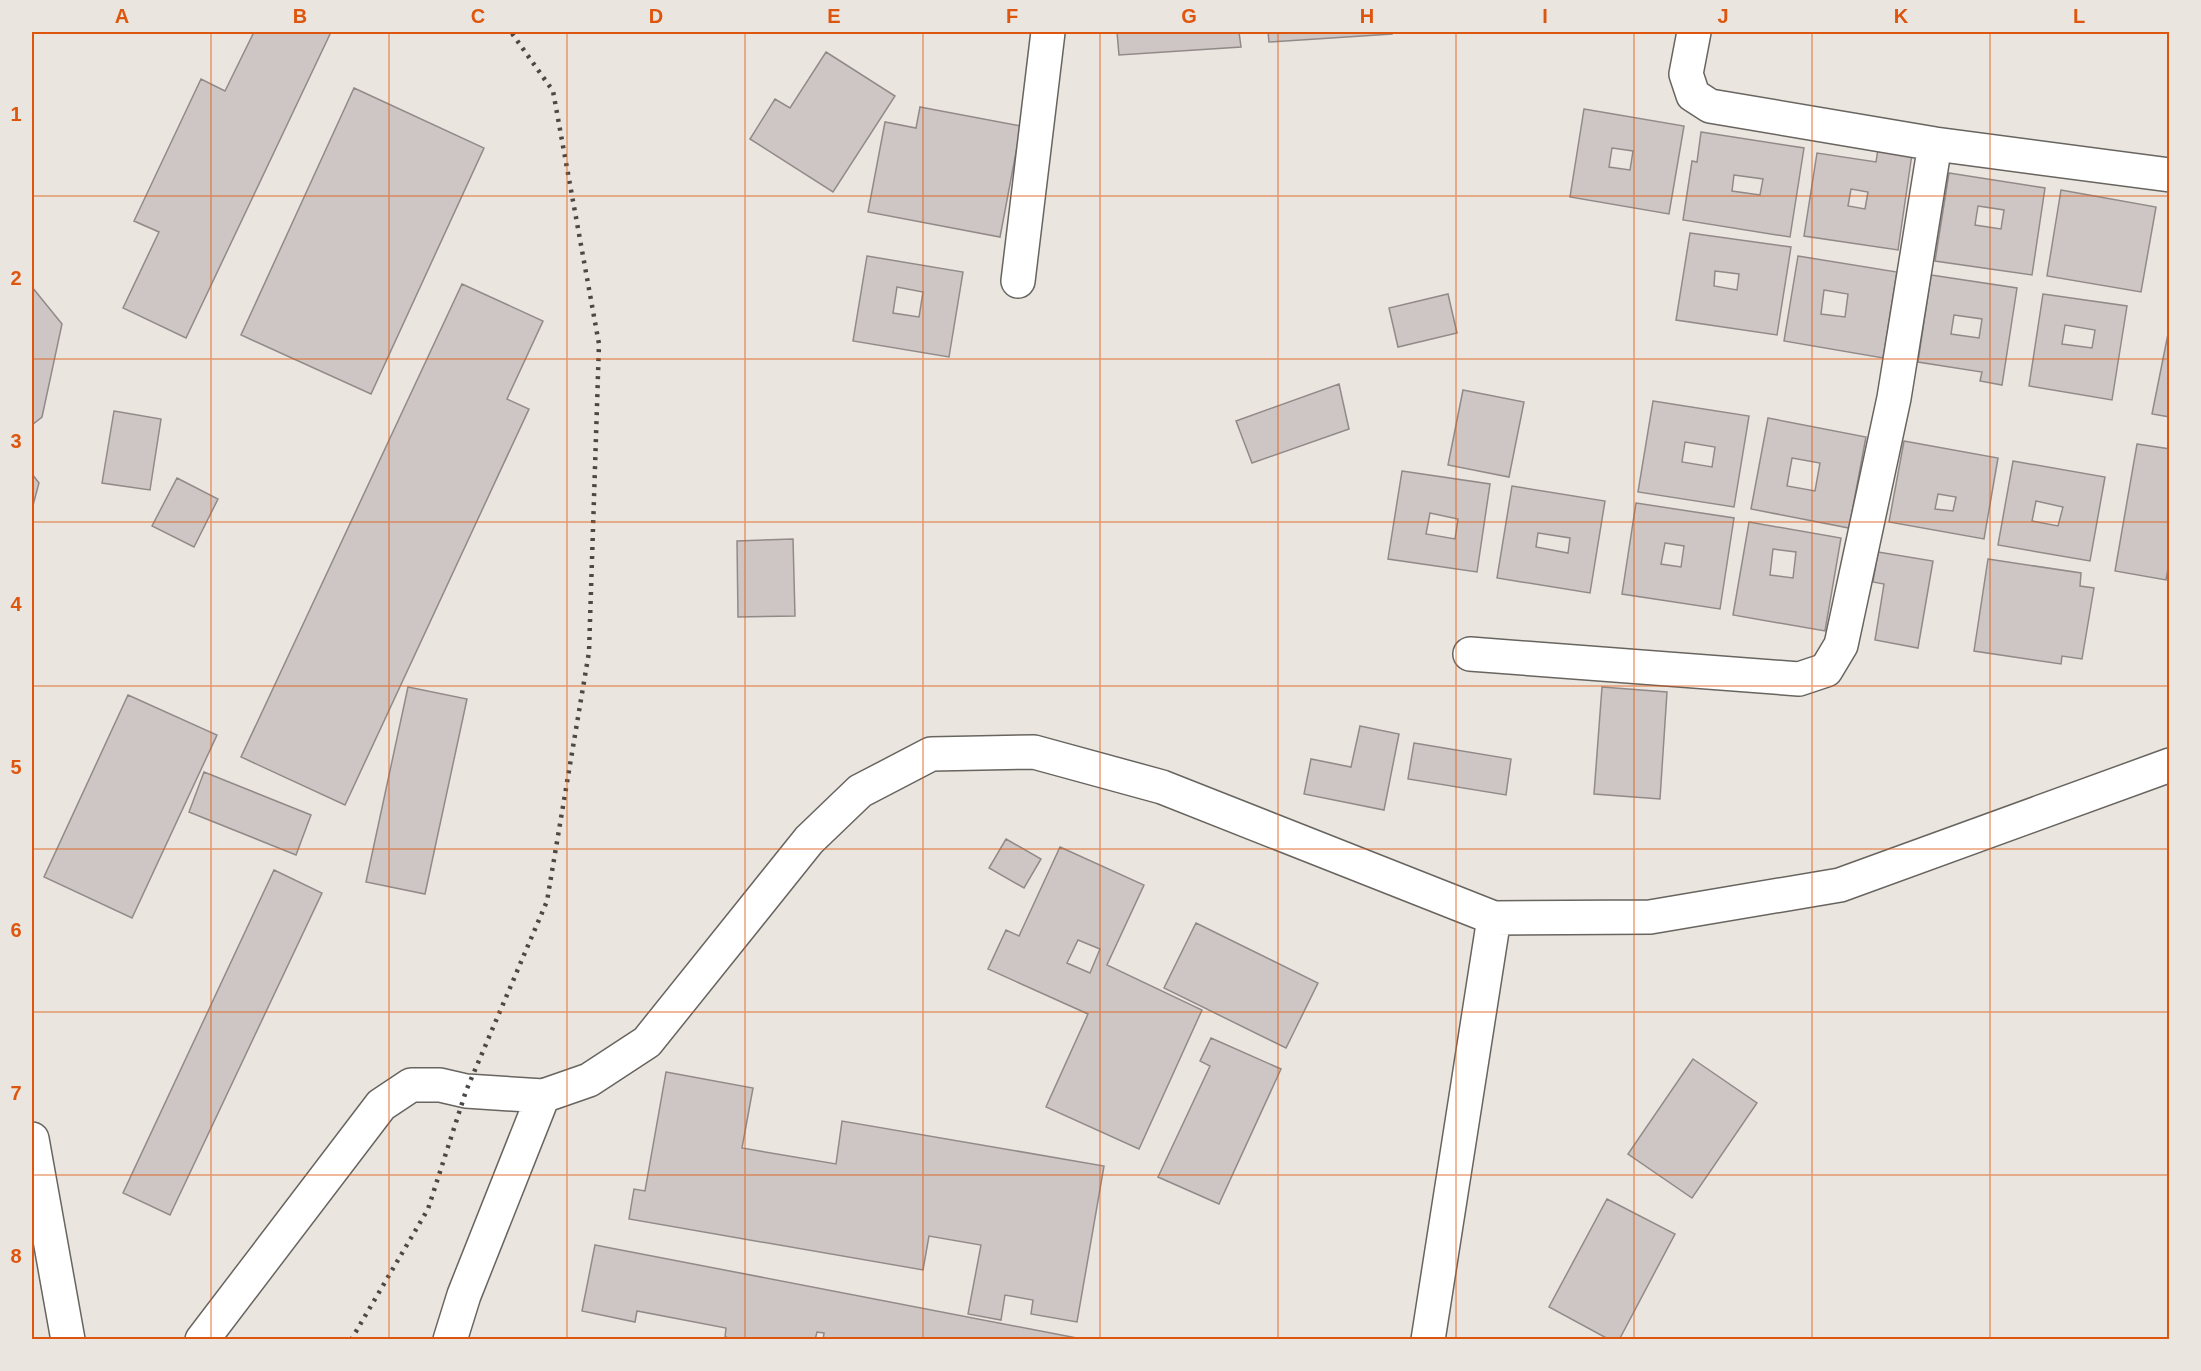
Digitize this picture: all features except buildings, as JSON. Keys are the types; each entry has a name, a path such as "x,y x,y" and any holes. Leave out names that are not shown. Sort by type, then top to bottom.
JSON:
{"street":[{"path":"1018,281 1048,32"},
{"path":"1694,32 1686,74 1693,95 1710,106 1935,144 2169,175"},
{"path":"1470,654 1799,679 1826,670 1840,645 1894,398 1935,144"},
{"path":"202,1340 381,1105 411,1086 440,1085 466,1091 543,1096 590,1080 647,1042 809,840 860,791 931,753 1034,752 1162,787 1494,918 1650,917 1840,885 2169,765"},
{"path":"1428,1340 1494,918"},
{"path":"450,1340 464,1295 543,1096"},
{"path":"32,1139 68,1340"}],"railway":[{"path":"351,1340 428,1209 466,1091 547,901 589,652 599,344 553,91 511,32"}]}
